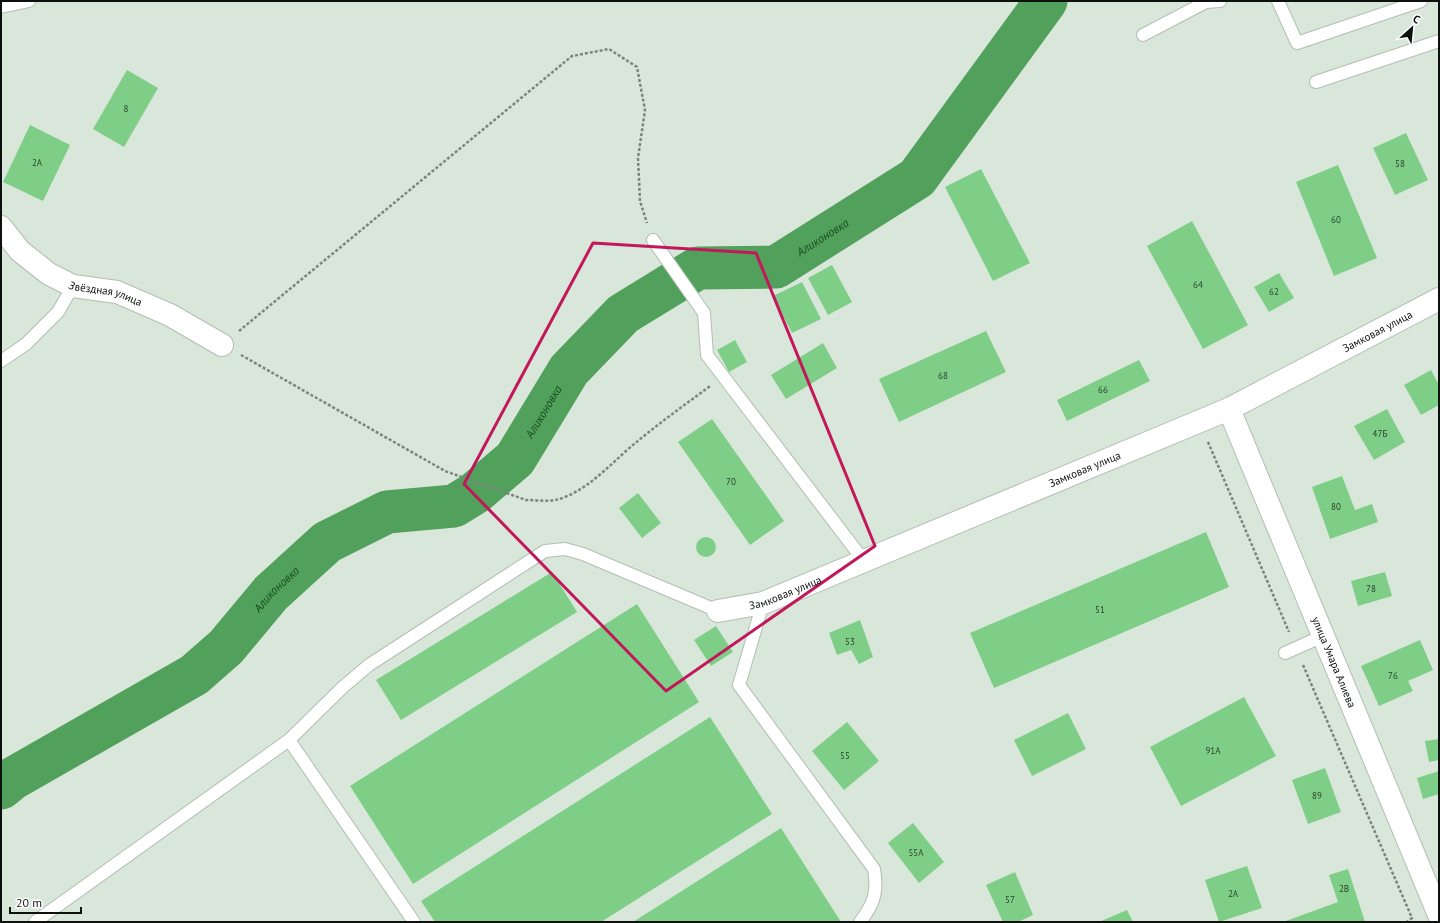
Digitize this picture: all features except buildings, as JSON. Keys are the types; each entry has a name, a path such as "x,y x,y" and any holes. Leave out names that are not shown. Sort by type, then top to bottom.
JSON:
{"street":[{"name":"Звёздная улица","path":"1,227 20,251 49,274 73,286 118,292 170,315 222,345"},
{"name":"Замковая улица","path":"718,611 763,602 1229,409 1439,298"},
{"name":"улица Умара Алиева","path":"1229,409 1439,915"}],"lane":[{"path":"1,6 29,1"},
{"path":"1143,35 1206,2 1220,1"},
{"path":"1278,1 1297,42 1421,1"},
{"path":"1316,82 1439,41"},
{"path":"653,240 704,313 707,355 864,561"},
{"path":"1,361 26,344 58,312 73,286"},
{"path":"35,922 290,740 344,687 369,665 545,551 565,549 583,554 718,611"},
{"path":"763,602 739,685 874,869 876,884 873,900 860,922"},
{"path":"1290,651 1323,636"},
{"path":"290,740 414,922"}],"path":[{"path":"653,240 640,201 638,158 645,110 637,67 609,49 572,56 222,345 445,471 526,500 553,501 583,488 639,440 723,377"},
{"path":"1199,421 1290,651 1412,918 1407,922"}],"highlighted area":[{"path":"593,243 756,253 875,546 666,691 464,484"}],"waterway":[{"name":"Аликоновка","path":"1,788 12,779 194,675 226,647 271,593 327,542 387,512 454,506 475,493 515,459 569,370 623,314 698,268 776,267 917,178 1046,1"}]}
